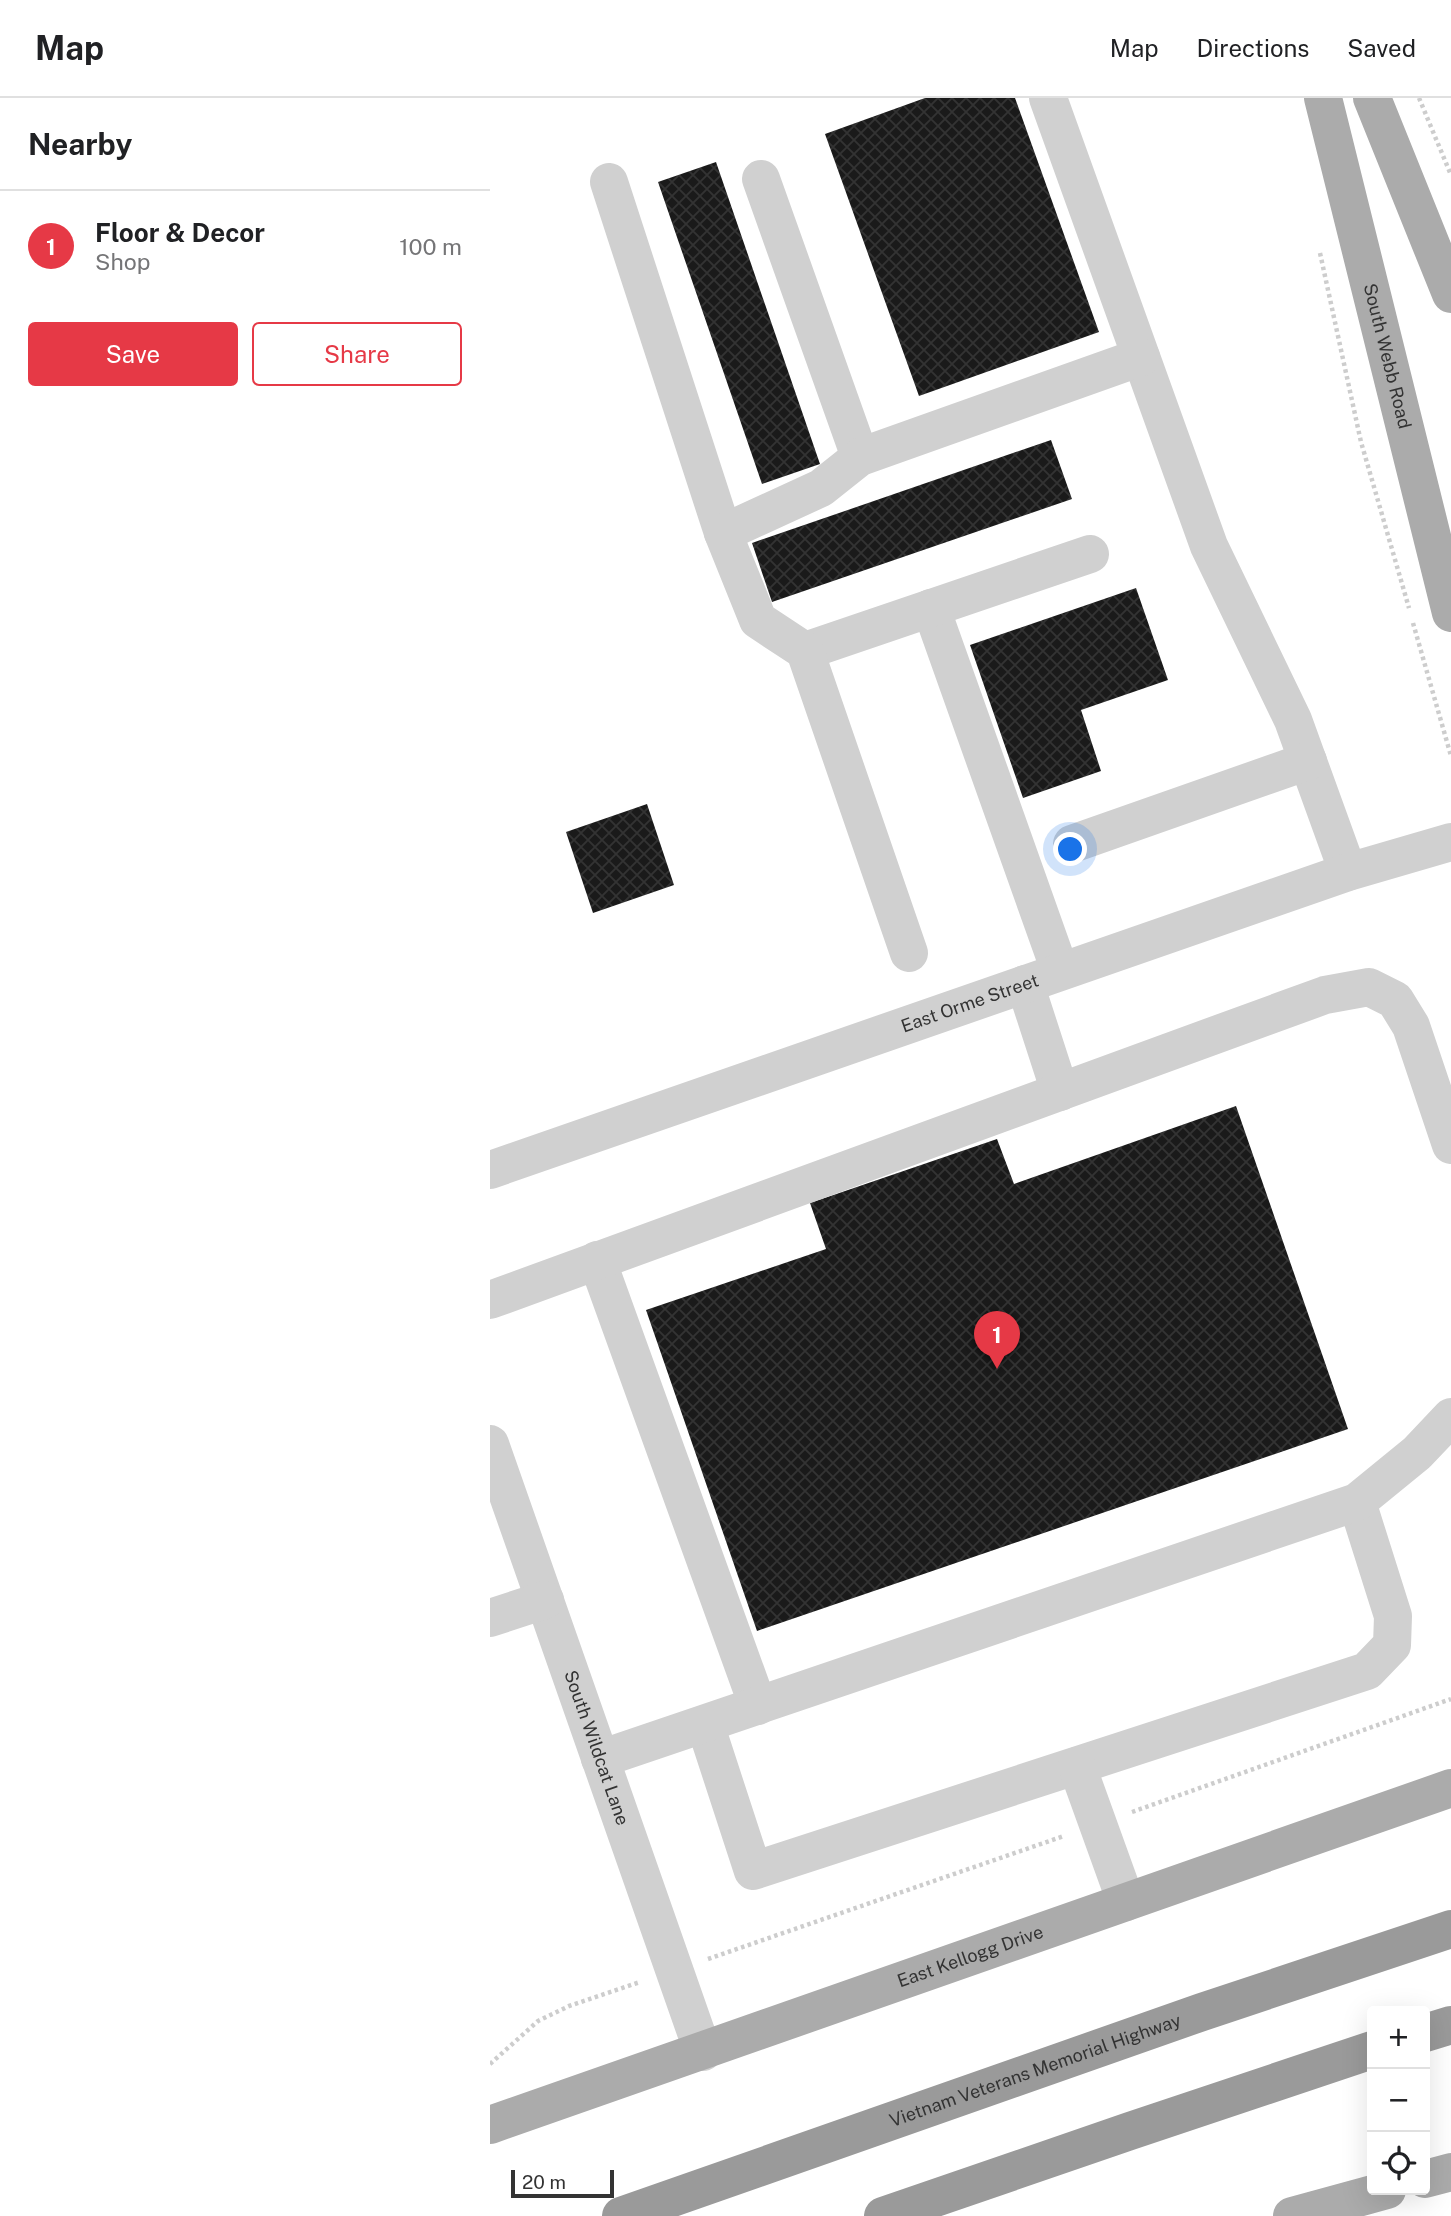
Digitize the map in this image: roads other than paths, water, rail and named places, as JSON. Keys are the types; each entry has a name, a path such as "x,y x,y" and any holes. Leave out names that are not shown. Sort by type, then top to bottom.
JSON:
{"highway":[{"name":"Vietnam Veterans Memorial Highway","path":"621,2216 1202,2012 1451,1929"},
{"path":"1430,2031 1451,2025"},
{"path":"883,2216 1367,2052"}],"main road":[{"name":"South Webb Road","path":"1323,98 1451,613"},
{"path":"1372,98 1451,294"},
{"name":"East Kellogg Drive","path":"490,2125 1451,1788"},
{"path":"1430,2178 1451,2172"},
{"path":"1292,2216 1369,2195"}],"street":[{"path":"1048,98 1209,546 1293,720 1348,872"},
{"path":"761,180 860,457"},
{"path":"609,182 723,533 758,620 805,651 909,953"},
{"path":"723,533 821,488 860,457 1141,357"},
{"path":"805,651 1090,554"},
{"path":"931,608 1060,971"},
{"path":"1072,844 1308,761"},
{"name":"East Orme Street","path":"490,1170 1348,872 1451,842"},
{"path":"1025,984 1060,1092"},
{"path":"490,1300 1325,995 1368,987 1395,999 1411,1026 1451,1145"},
{"path":"597,1259 758,1706"},
{"path":"600,1759 1357,1502 1417,1453 1451,1417"},
{"name":"South Wildcat Lane","path":"490,1444 703,2052"},
{"path":"705,1724 753,1871 1367,1671 1392,1645 1393,1616 1357,1502"},
{"path":"490,1618 545,1600"},
{"path":"1077,1766 1126,1902"}],"place":[{"name":"Floor & Decor","path":"997,1369"}]}
